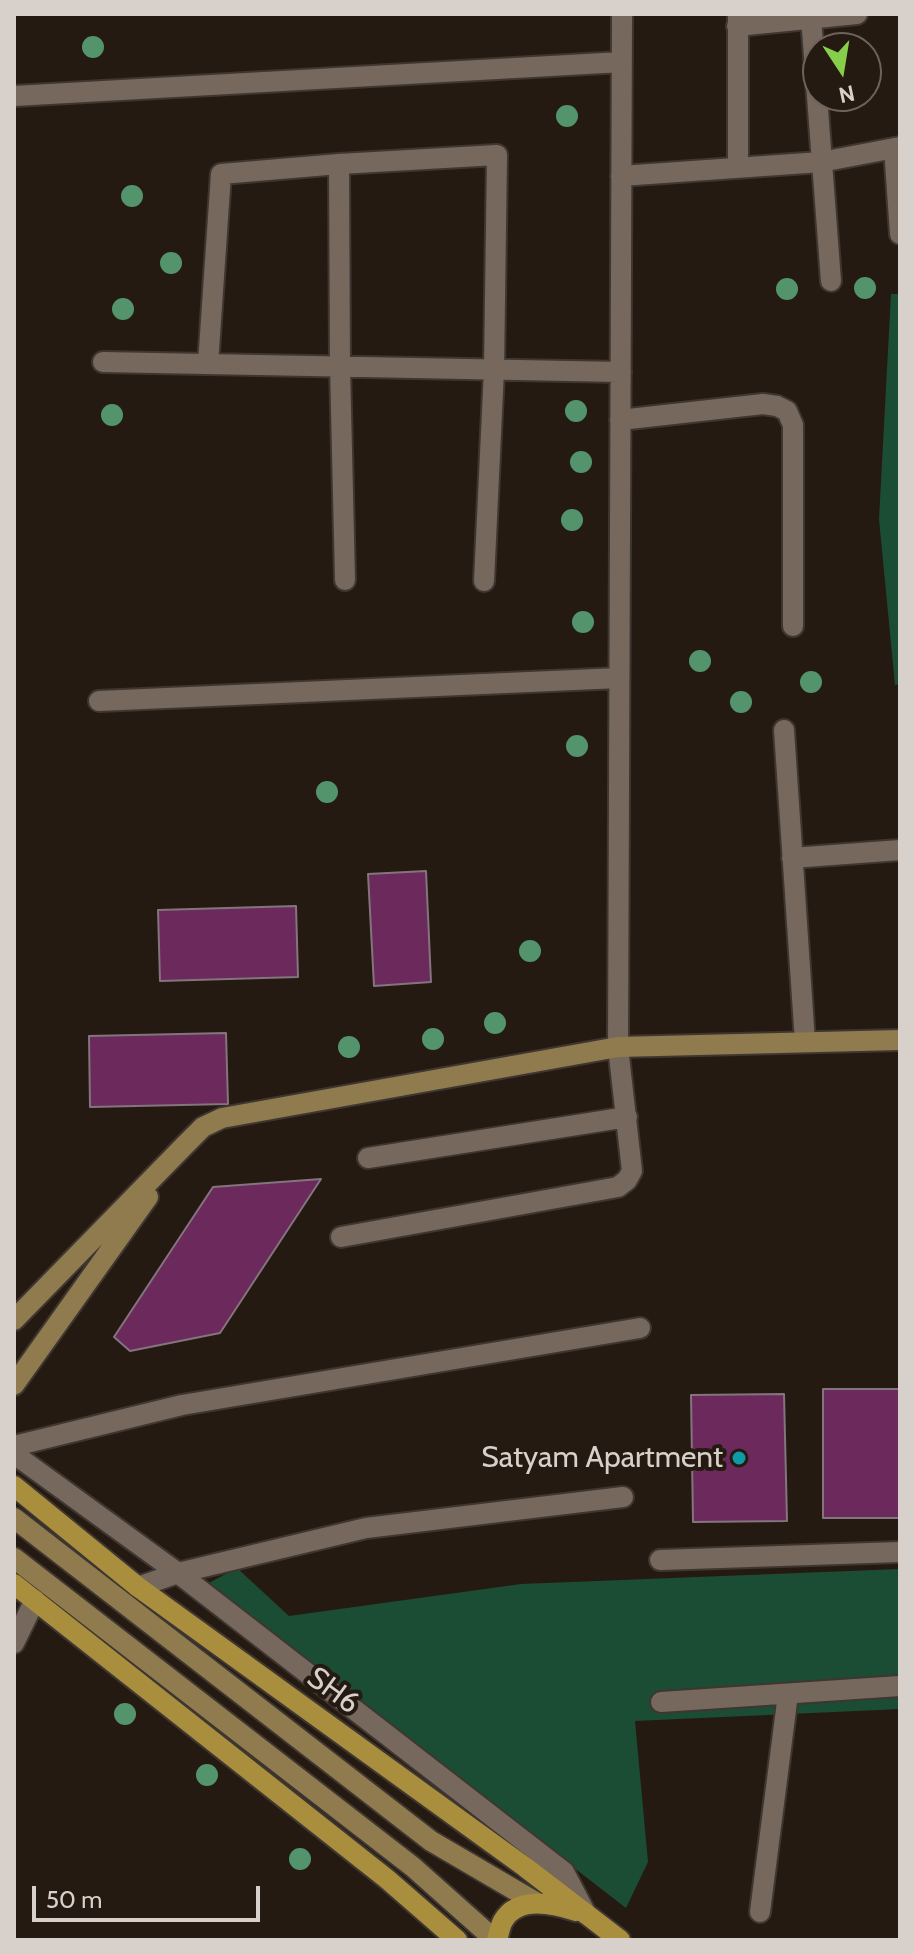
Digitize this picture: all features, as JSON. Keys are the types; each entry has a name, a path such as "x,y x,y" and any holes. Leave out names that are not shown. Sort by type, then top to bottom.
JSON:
{"main road":[{"name":"SH6","path":"14,1486 138,1587 620,1940"},
{"path":"14,1584 387,1879 457,1940"},
{"path":"496,1940 503,1919 516,1910 537,1903 554,1904 586,1914"}],"street":[{"path":"341,1237 618,1187 632,1171 618,1047 622,14"},
{"path":"738,167 737,20 857,14"},
{"path":"811,17 831,281"},
{"path":"14,96 622,62"},
{"path":"621,176 821,162 897,147 900,234"},
{"path":"208,364 221,174 497,155 494,370 484,581"},
{"path":"339,164 345,580"},
{"path":"103,362 621,372"},
{"path":"620,420 763,404 787,411 793,425 793,626"},
{"path":"99,701 619,678"},
{"path":"784,730 805,1042"},
{"path":"792,858 900,850"},
{"path":"14,1320 203,1127 222,1118 618,1047 900,1040"},
{"path":"368,1158 627,1117"},
{"path":"14,1385 185,1145"},
{"path":"14,1446 182,1405 640,1328"},
{"path":"14,1454 178,1573 564,1872 586,1914"},
{"path":"138,1587 178,1573 366,1528 623,1497"},
{"path":"14,1518 431,1841 537,1903"},
{"path":"660,1560 900,1552"},
{"path":"14,1558 413,1867 496,1940"},
{"path":"14,1643 35,1600"},
{"path":"661,1702 900,1686"},
{"path":"760,1912 788,1694"}],"green space":[{"path":"891,294 900,294 900,684 895,685 879,519"},
{"path":"237,1568 289,1616 521,1584 900,1569 900,1709 635,1721 648,1862 626,1908 207,1584"}],"building":[{"path":"426,871 431,982 374,986 368,874"},
{"path":"296,906 298,977 160,981 158,910"},
{"path":"226,1033 228,1104 90,1107 89,1036"},
{"path":"321,1179 220,1333 130,1351 114,1337 213,1187"},
{"path":"823,1389 900,1389 900,1518 823,1518"},
{"name":"Satyam Apartment","path":"784,1394 787,1521 693,1522 691,1395"}],"place":[{"name":"Satyam Apartment","path":"739,1458"}]}
